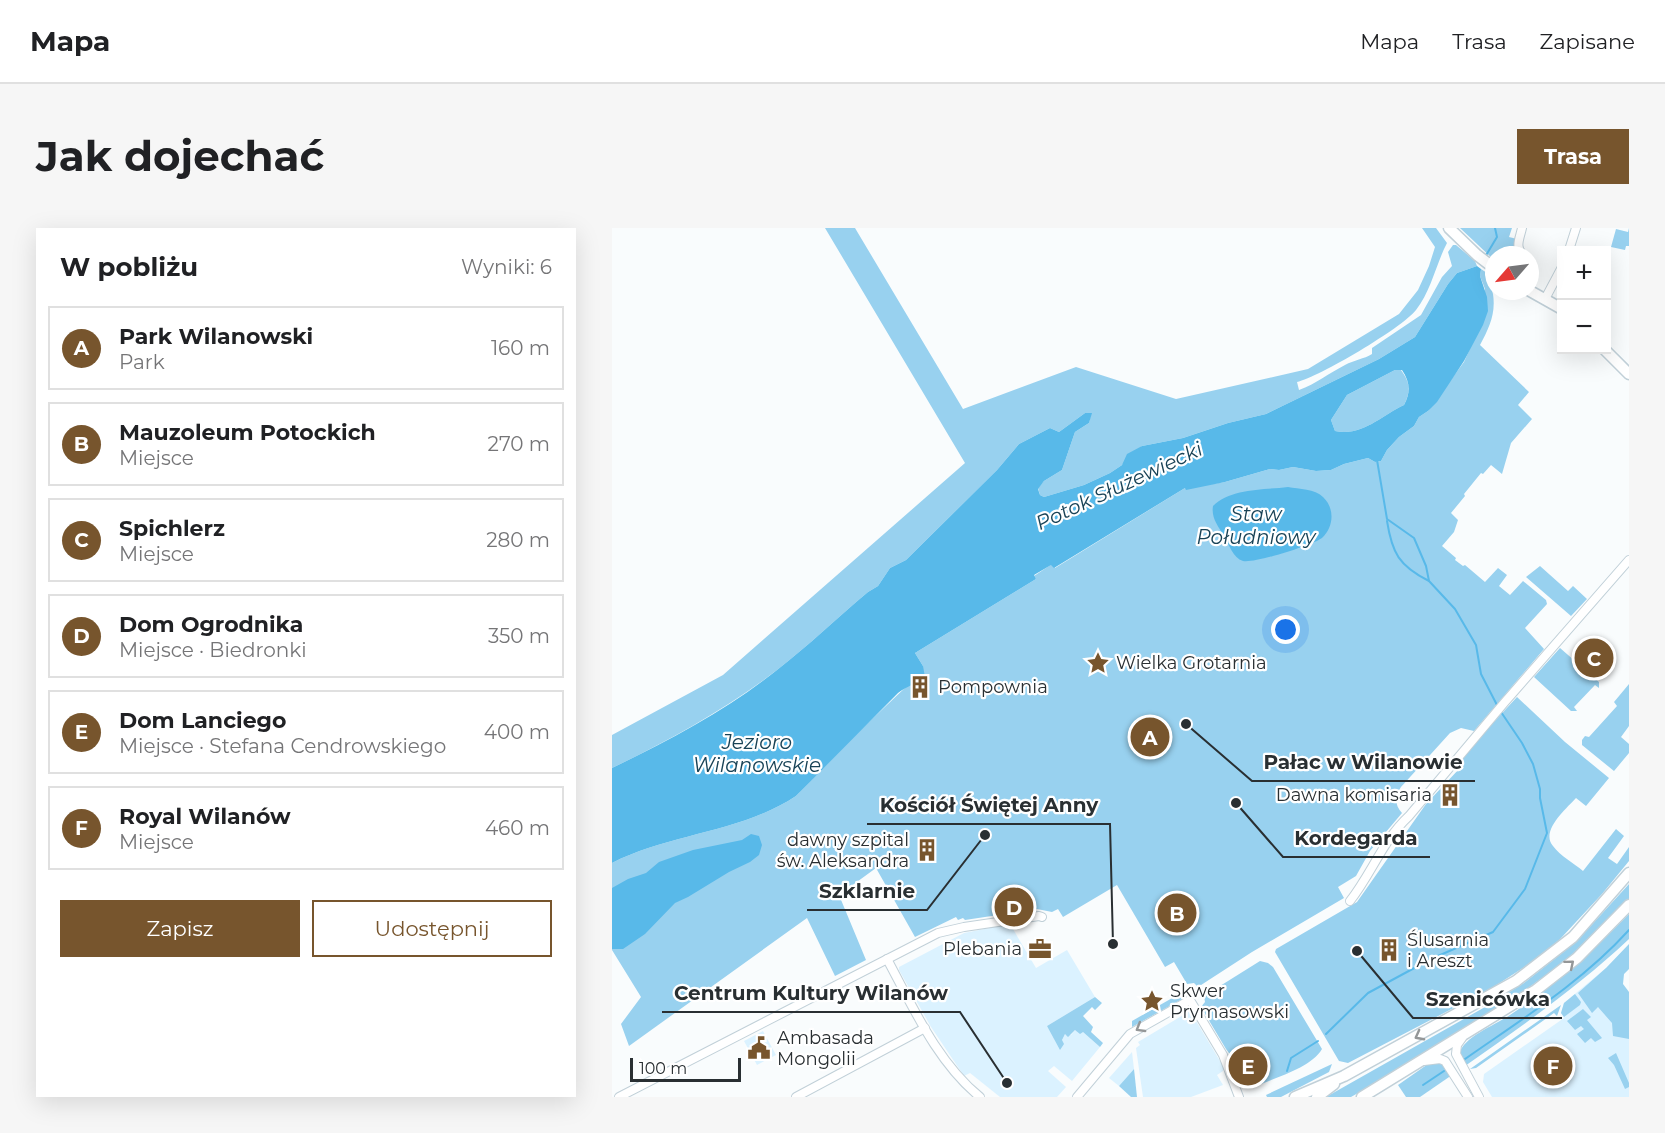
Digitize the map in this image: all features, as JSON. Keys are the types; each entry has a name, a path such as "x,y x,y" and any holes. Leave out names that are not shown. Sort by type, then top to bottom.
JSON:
{"main road":[{"path":"1449,228 1485,261"},
{"path":"1539,296 1557,306"},
{"path":"1609,354 1629,374"},
{"path":"1295,1097 1344,1076 1483,1001 1538,965 1573,937 1629,873"},
{"path":"1362,1097 1510,1007 1559,973 1599,938 1629,905"},
{"path":"1317,1097 1344,1076"}],"street":[{"path":"1518,246 1522,228"},
{"path":"1570,246 1576,228"},
{"path":"1545,299 1557,276"},
{"path":"1350,901 1361,888 1396,828 1409,816 1504,702 1629,560"},
{"path":"619,1097 938,933 1039,915 1042,917"},
{"path":"886,959 925,1028 957,1078 980,1097"},
{"path":"1077,1097 1130,1034 1190,1000 1223,1055 1239,1097"},
{"path":"796,1097 925,1028"},
{"path":"1465,1034 1457,1045 1456,1054 1479,1097"},
{"path":"1415,1064 1434,1059 1445,1061 1468,1097"}],"shaded area":[{"path":"825,228 855,228 963,409 1076,367 1176,399 1308,369 1399,314 1418,290 1435,247 1422,228 1436,228 1447,243 1426,294 1416,310 1395,328 1360,351 1297,382 1299,390 1348,363 1372,354 1372,348 1421,315 1442,277 1452,266 1448,252 1453,245 1475,261 1477,266 1457,273 1415,337 1379,359 1266,414 1228,423 1183,438 1142,446 1122,465 1084,485 1044,497 1040,495 1038,488 1044,481 1062,470 1075,432 1089,423 1091,413 1085,413 1059,432 1050,428 1019,444 997,470 906,560 890,568 878,586 868,592 789,661 718,711 612,768 612,735 723,675 965,463"},
{"path":"1460,228 1512,228 1509,237 1517,239 1517,246 1485,246 1485,252"},
{"path":"1629,228 1629,246 1626,246 1625,250 1611,247 1616,229 1628,232"},
{"path":"1481,269 1485,272 1485,289 1480,276"},
{"path":"1485,289 1485,300 1494,300 1494,308 1480,345 1529,392 1518,405 1532,419 1511,443 1502,474 1491,465 1483,474 1481,473 1464,494 1465,496 1451,513 1458,520 1454,532 1442,546 1456,558 1455,560 1465,565 1485,582 1498,568 1507,575 1499,586 1510,595 1523,581 1546,600 1547,604 1525,628 1544,649 1474,731 1461,728 1450,733 1401,787 1396,800 1402,813 1370,851 1356,876 1338,887 1344,898 1198,987 1194,983 1187,984 1174,962 1165,967 1117,885 1063,917 1058,909 1052,912 1037,909 965,920 963,918 958,920 956,917 915,937 876,868 839,895 866,960 835,976 807,918 629,1046 621,1024 641,997 612,950 612,863 658,845 752,818 796,796 908,685 923,666 915,653 1036,579 1034,576 1052,564 1055,568 1185,488 1225,482 1270,469 1293,467 1316,471 1331,470 1368,458 1375,462 1381,461 1399,437 1414,426 1419,417 1428,411 1464,362 1472,344"},
{"path":"1395,370 1401,370 1408,383 1408,395 1404,405 1363,428 1345,432 1335,431 1331,420 1347,395"},
{"path":"1540,566 1568,591 1573,586 1587,599 1571,616 1526,577"},
{"path":"1560,648 1599,682 1599,688 1595,685 1574,707 1577,711 1571,711 1534,677"},
{"path":"1629,684 1629,726 1621,737 1629,744 1629,753 1614,771 1582,745 1582,740 1585,736 1589,737 1617,706 1614,702"},
{"path":"1517,697 1565,742 1609,778 1586,806 1576,798 1556,820 1550,834 1553,846 1583,871 1616,829 1624,836 1608,858 1617,864 1629,847 1629,861 1549,951 1492,988 1348,1063 1339,1061 1275,952 1276,949 1357,902 1426,804 1460,768 1456,763"},
{"path":"1629,884 1629,899 1608,921 1563,962 1515,997 1351,1097 1326,1097 1524,983 1576,942"},
{"path":"1629,914 1629,939 1610,957 1570,990 1465,1066 1460,1053 1467,1042 1526,1004 1557,980 1587,955"},
{"path":"1010,924 1036,968 1067,950 1095,997 1047,1026 1062,1040 1065,1034 1071,1035 1075,1030 1083,1032 1100,1047 1072,1081 1054,1066 1048,1071 1066,1087 1057,1097 1000,1097 970,1073 964,1076 931,1027 899,970 899,967 964,933"},
{"path":"1629,944 1629,969 1624,974 1623,984 1629,992 1629,1039 1613,1036 1612,1023 1598,1007 1592,1013 1578,993"},
{"path":"1260,961 1273,967 1322,1049 1310,1062 1254,1087 1226,1049 1201,1007 1205,1002 1204,996"},
{"path":"1606,968 1629,1010 1629,1097 1492,1097 1483,1082 1484,1074 1564,1018 1561,1013 1564,1003"},
{"path":"1181,993 1184,998 1132,1027 1132,1021"},
{"path":"1575,994 1581,1002 1580,1005 1564,1017 1561,1013 1564,1003"},
{"path":"1095,997 1102,1003 1095,1010 1092,1007 1083,1016 1093,1027 1091,1032 1103,1043 1100,1047 1083,1032 1080,1034 1075,1030 1068,1037 1065,1034 1062,1040 1064,1044 1060,1050 1047,1026"},
{"path":"1561,1005 1557,1016 1554,1013 1476,1068 1470,1069"},
{"path":"1583,1009 1591,1017 1587,1020 1602,1038 1595,1042 1591,1038 1585,1043 1577,1034 1584,1029 1581,1026 1575,1030 1567,1021"},
{"path":"1190,1011 1223,1066 1223,1071 1217,1075 1223,1085 1191,1097 1143,1097 1136,1048 1140,1045 1138,1042"},
{"path":"763,1031 776,1055 757,1065 744,1041"},
{"path":"1132,1052 1134,1069 1119,1086 1109,1078"},
{"path":"1616,1053 1629,1083 1629,1087 1625,1089 1614,1065 1608,1058"},
{"path":"1438,1062 1445,1065 1452,1075 1420,1097 1406,1097 1398,1085 1428,1064"},
{"path":"1332,1064 1329,1072 1281,1097 1267,1097 1266,1095"},
{"path":"1134,1069 1137,1097 1131,1097 1119,1086"}],"water":[{"name":"Jezioro Wilanowskie","path":"1477,266 1481,269 1480,276 1488,311 1483,325 1464,361 1437,402 1419,417 1414,426 1399,437 1381,461 1375,462 1368,458 1331,470 1316,471 1293,467 1270,469 1225,482 1186,490 1185,488 1054,568 1051,565 1034,575 1036,579 915,653 923,666 925,677 898,693 796,796 752,818 658,845 612,863 612,768 718,711 789,661 868,592 878,586 890,568 906,560 997,470 1019,444 1050,428 1059,432 1085,413 1092,413 1089,423 1075,432 1062,470 1044,481 1038,489 1040,495 1044,497 1084,485 1122,465 1127,454 1142,446 1183,438 1228,423 1266,414 1379,359 1415,337 1457,273","holes":["1395,370 1402,370 1407,379 1408,396 1404,405 1363,428 1345,432 1335,431 1331,420 1347,395"]},
{"name":"Staw Południowy","path":"1288,487 1316,492 1327,501 1332,518 1326,534 1307,545 1258,560 1243,561 1237,557 1216,522 1213,506 1220,500 1238,493"},
{"path":"751,834 759,836 762,845 759,855 675,903 645,934 623,949 612,949 612,888 646,873 659,862 693,850 742,840"}],"waterway":[{"path":"1492,246 1497,237 1495,228"},
{"name":"Potok Służewiecki","path":"1377,460 1387,519 1414,538 1426,566 1429,581 1455,609 1476,645 1481,674 1498,707"},
{"path":"1387,521 1391,542 1399,557 1410,570 1429,581"},
{"name":"Potok Służewiecki","path":"1326,1034 1368,993 1431,959 1493,932 1525,889 1547,833 1540,789 1533,764 1501,712"},
{"path":"1465,1059 1571,983 1611,949 1629,930"},
{"name":"Potok Służewiecki","path":"1287,1071 1291,1058 1318,1041"},
{"path":"1423,1085 1444,1071"}],"place":[{"name":"Spichlerz","path":"1594,658"},
{"name":"Wielka Grotarnia","path":"1098,663"},
{"name":"Pompownia","path":"920,687"},
{"name":"Pałac w Wilanowie","path":"1186,724"},
{"name":"Park Wilanowski","path":"1150,737"},
{"name":"Dawna komisaria","path":"1450,795"},
{"name":"Kordegarda","path":"1236,803"},
{"name":"Szklarnie","path":"985,835"},
{"name":"dawny szpital św. Aleksandra","path":"927,850"},
{"name":"Dom Ogrodnika","path":"1014,907"},
{"name":"Mauzoleum Potockich","path":"1177,913"},
{"name":"Kościół Świętej Anny","path":"1113,944"},
{"name":"Plebania","path":"1040,949"},
{"name":"Ślusarnia i Areszt","path":"1389,950"},
{"name":"Szenicówka","path":"1357,951"},
{"name":"Skwer Prymasowski","path":"1152,1001"},
{"name":"Ambasada Mongolii","path":"759,1048"},
{"name":"Dom Lanciego","path":"1248,1066"},
{"name":"Royal Wilanów","path":"1553,1066"},
{"name":"Centrum Kultury Wilanów","path":"1007,1083"}]}
